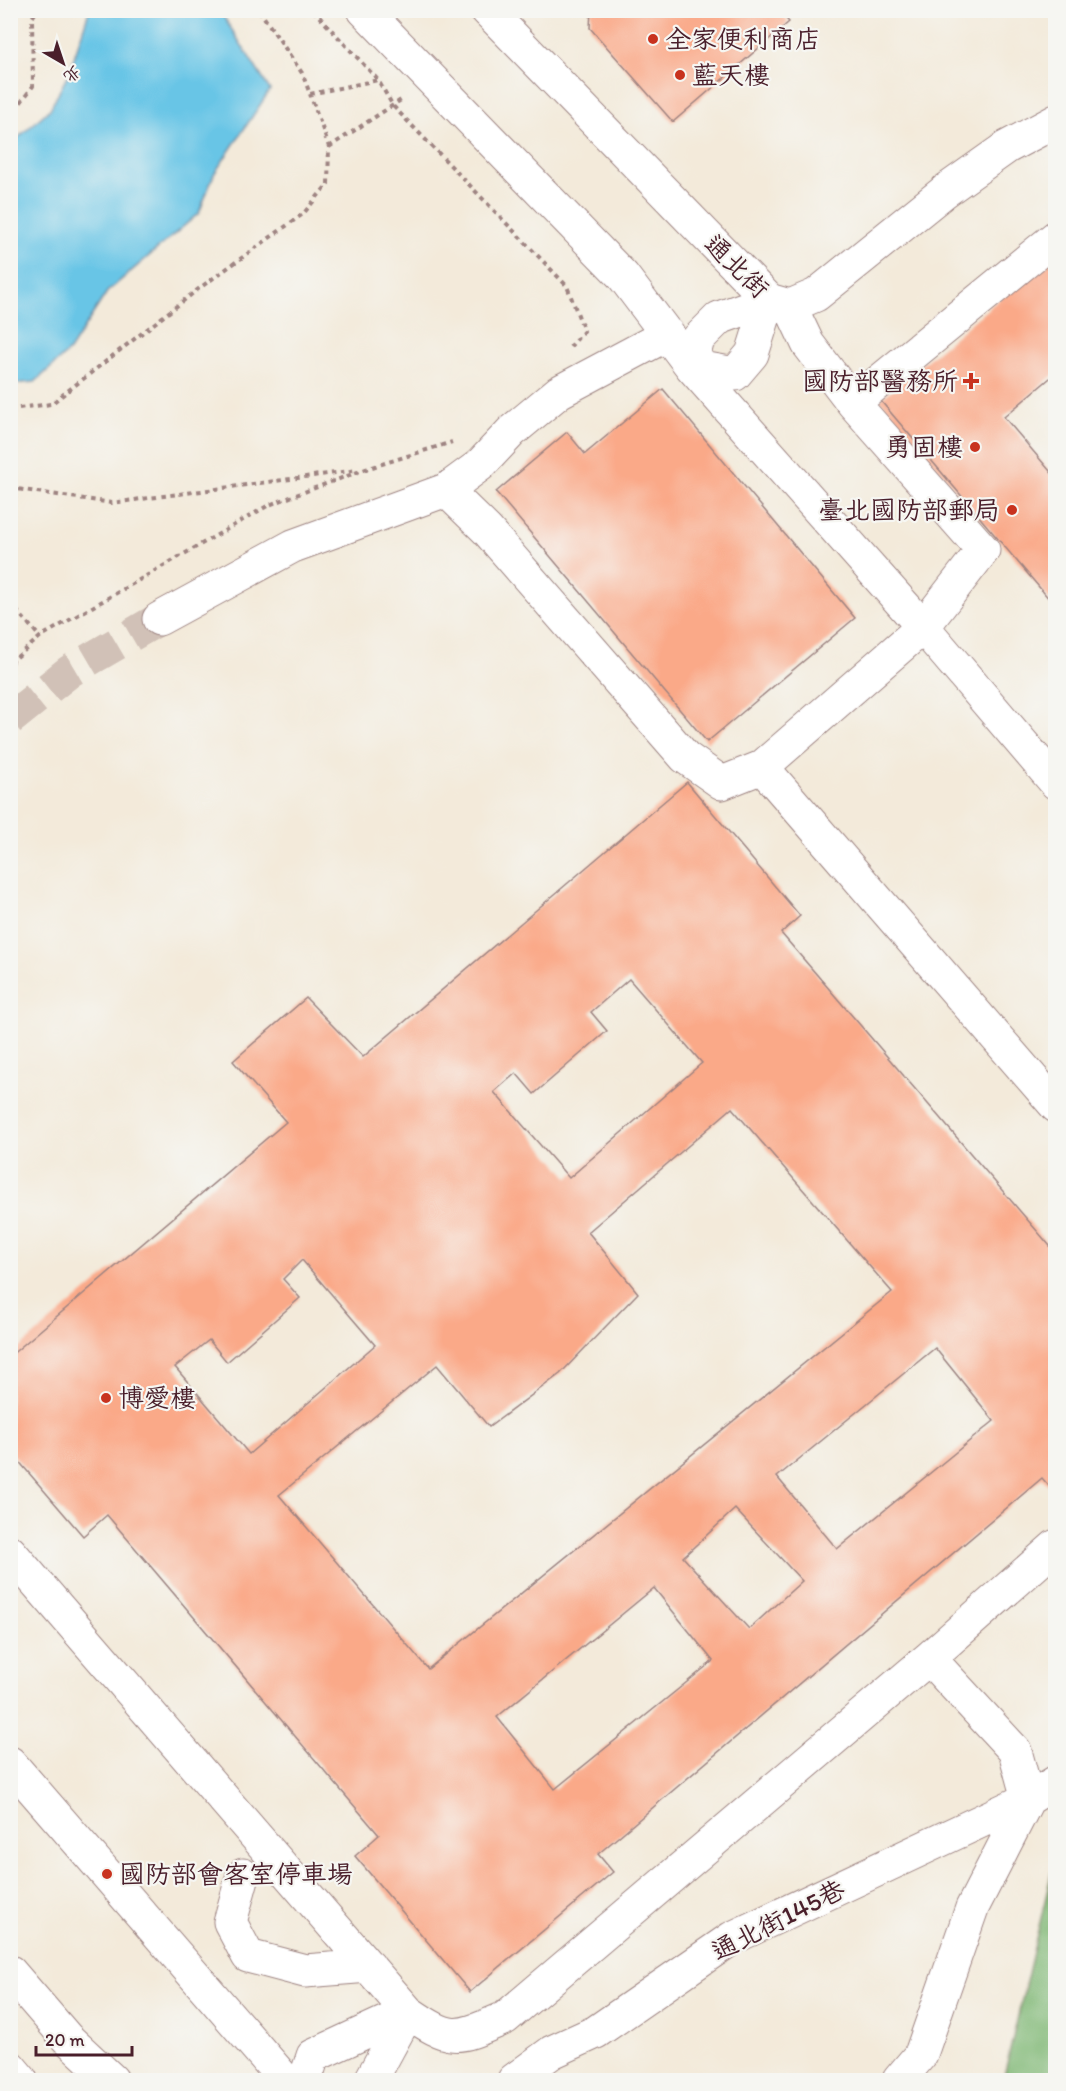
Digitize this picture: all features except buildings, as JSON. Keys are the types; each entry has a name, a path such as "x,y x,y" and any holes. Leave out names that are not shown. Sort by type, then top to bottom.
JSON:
{"street":[{"path":"364,10 623,276 691,366 923,627 1056,783"},
{"name":"通北街","path":"487,10 780,303 816,295 945,191 1007,147 1056,122"},
{"path":"853,403 1056,237"},
{"path":"691,366 698,339 718,318 780,303"},
{"path":"691,366 735,374 752,354 780,303"},
{"path":"446,490 487,530 685,758 722,783 762,767 923,627 984,550 853,403 780,303"},
{"path":"159,619 293,546 446,490 480,465 512,431 559,392 668,334"},
{"path":"762,767 1056,1106"},
{"path":"10,1552 408,2012 438,2032 465,2036 505,2018 929,1658 1056,1546"},
{"path":"899,2080 921,2054 972,1908 1028,1799 1015,1751 929,1658"},
{"path":"10,1763 285,2080"},
{"name":"通北街145巷","path":"514,2080 552,2052 596,2032 732,1938 1028,1799 1056,1782"},
{"path":"243,1875 230,1922 248,1956 305,1971 369,1966"},
{"path":"10,1972 67,2038 112,2080"},
{"path":"305,2080 314,2056 408,2012"},
{"path":"371,2080 408,2012"},
{"path":"10,2067 21,2080"}],"path":[{"path":"10,117 33,86 32,18 37,10"},
{"path":"10,409 51,404 201,287 303,214 328,184 330,147 302,73 259,10"},
{"path":"313,10 378,80 393,106 567,286 584,331 562,355"},
{"path":"310,94 378,80 408,55"},
{"path":"330,147 393,106 430,78"},
{"path":"10,105 16,111"},
{"path":"10,663 40,637 269,505 366,469 449,444 458,437"},
{"path":"10,488 112,503 366,469"},
{"path":"10,603 40,637"}],"green space":[{"path":"1055,1858 1055,2080 1003,2080"}],"water":[{"path":"89,11 220,11 270,90 214,174 199,213 107,292 69,351 35,382 11,384 11,144 50,109 69,73"}],"tunnel":[{"path":"10,719 70,671 159,619"}],"place":[{"name":"全家便利商店","path":"653,39"},
{"name":"藍天樓","path":"680,75"},
{"name":"國防部醫務所","path":"971,381"},
{"name":"勇固樓","path":"975,447"},
{"name":"臺北國防部郵局","path":"1012,510"},
{"name":"博愛樓","path":"106,1398"},
{"name":"國防部會客室停車場","path":"107,1874"}]}
